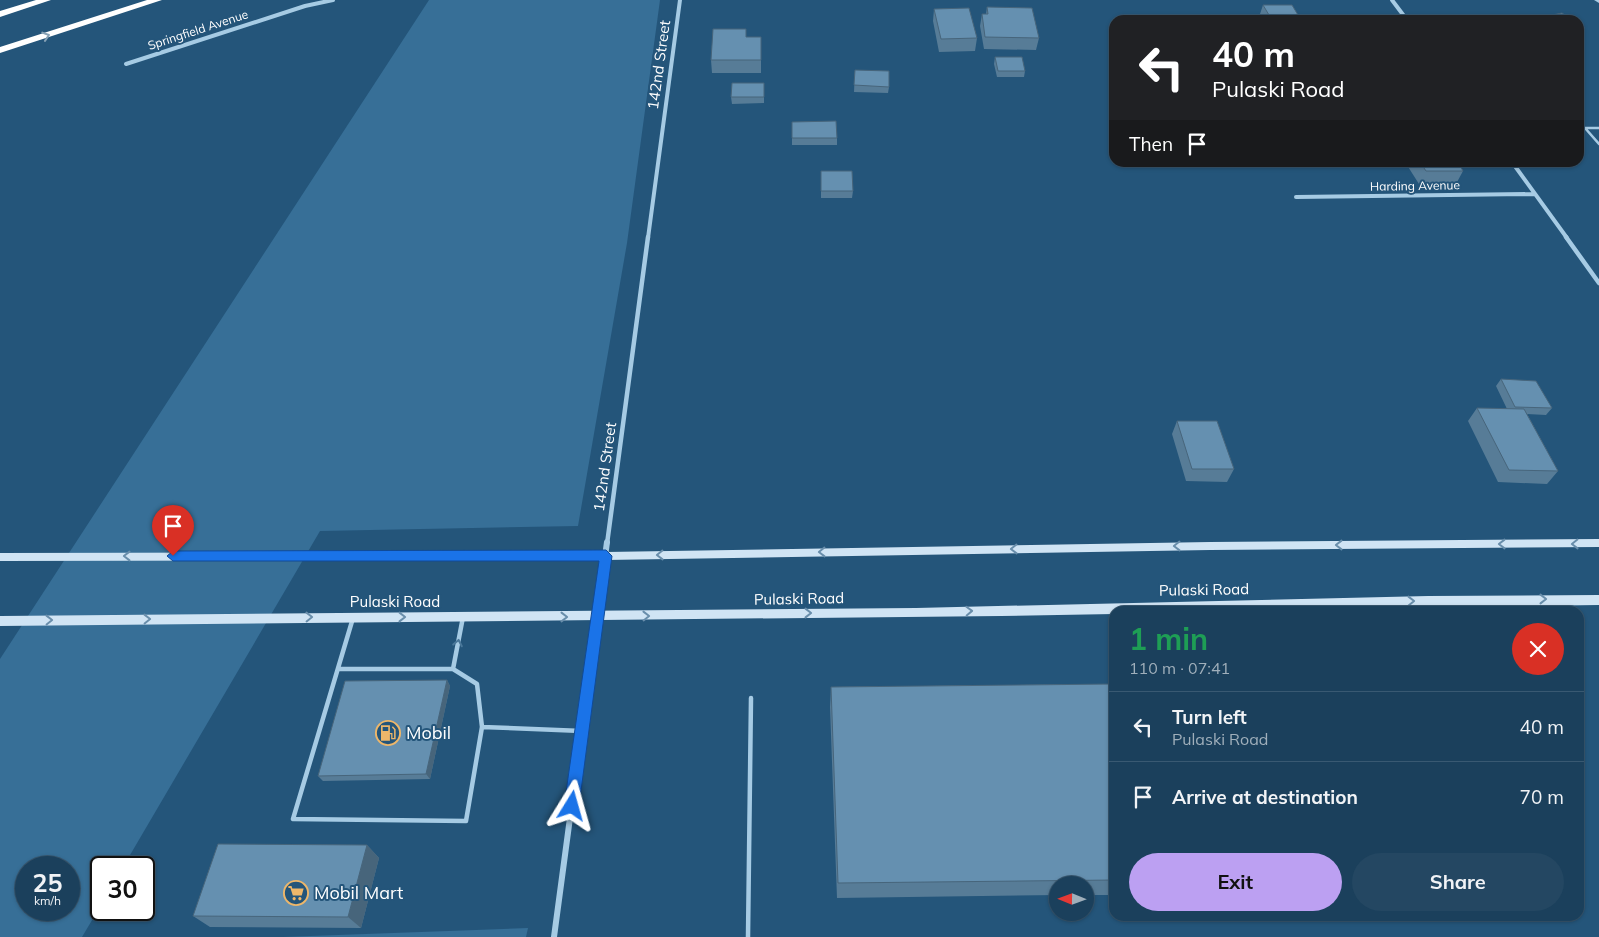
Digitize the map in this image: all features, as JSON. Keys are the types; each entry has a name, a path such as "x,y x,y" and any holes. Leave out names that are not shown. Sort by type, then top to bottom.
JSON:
{"highway":[{"path":"0,14 46,0"},
{"path":"0,50 157,0"}],"main road":[{"path":"0,557 606,556 1210,546 1599,543"},
{"name":"Pulaski Road","path":"1208,606 1455,600 1599,600"},
{"name":"Pulaski Road","path":"0,620 597,617 1109,608"}],"street":[{"name":"Springfield Avenue","path":"126,64 306,6 333,0"},
{"name":"142nd Street","path":"554,937 680,0"},
{"path":"1392,0 1403,15"},
{"path":"1516,167 1599,283"},
{"name":"Harding Avenue","path":"1296,197 1535,194"}],"lane":[{"path":"1599,128 1585,128 1599,144"},
{"path":"338,669 453,669 477,684 482,727 466,821 294,819 353,617"},
{"path":"453,669 463,617"},
{"path":"748,937 751,698"},
{"path":"482,727 582,731"}],"shaded area":[{"path":"429,0 660,0 627,243 578,526 320,531 129,856 90,856 92,921 82,937 0,937 0,659"},
{"path":"528,928 526,937 283,937"}],"building":[{"path":"1263,5 1292,5 1298,15 1269,15"},
{"path":"987,7 1032,8 1039,38 985,37 982,14 988,14"},
{"path":"969,8 977,38 941,39 934,9"},
{"path":"713,29 746,29 746,37 761,37 761,60 711,60"},
{"path":"995,57 1022,57 1025,71 998,71"},
{"path":"855,70 889,71 889,87 854,85"},
{"path":"732,83 764,83 764,97 731,97"},
{"path":"836,121 837,138 792,138 792,122"},
{"path":"1423,167 1461,167 1463,171 1426,171"},
{"path":"821,171 852,171 853,191 821,191"},
{"path":"1501,379 1536,381 1552,408 1515,407"},
{"path":"1477,408 1524,409 1558,471 1509,470"},
{"path":"1177,421 1217,421 1234,469 1192,469"},
{"name":"Mobil","path":"447,680 426,774 318,776 345,681"},
{"path":"1109,684 1109,880 1094,880 1094,876 1049,876 1049,881 838,883 831,687"},
{"name":"Mobil Mart","path":"218,844 367,845 348,917 193,916"}],"place":[{"name":"Mobil","path":"388,733"},
{"name":"Mobil Mart","path":"296,893"}],"route":[{"path":"173,556 606,556 572,806"}]}
